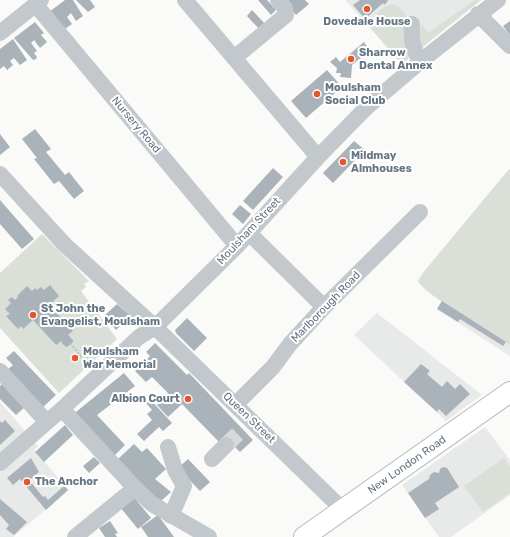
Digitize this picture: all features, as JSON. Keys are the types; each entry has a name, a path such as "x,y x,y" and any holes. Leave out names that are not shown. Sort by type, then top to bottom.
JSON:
{"main road":[{"name":"New London Road","path":"304,537 510,392"}],"street":[{"path":"185,0 318,157"},
{"path":"234,58 286,15 285,8 278,0"},
{"path":"0,33 38,2"},
{"name":"Nursery Road","path":"38,2 237,246"},
{"path":"489,5 510,46"},
{"name":"Moulsham Street","path":"0,463 99,375 139,337 155,327 237,246 318,157 366,108 489,5"},
{"path":"412,24 413,45 415,53 421,61"},
{"name":"Queen Street","path":"0,174 65,245 155,327 235,405 247,425 336,503 341,511"},
{"name":"Marlborough Road","path":"235,405 272,367 290,344 324,307 420,212"},
{"path":"249,233 324,307"},
{"path":"0,371 47,422"},
{"path":"62,408 135,488 152,504 196,534"},
{"path":"212,458 226,445"},
{"path":"168,447 175,470 184,486 171,516"},
{"path":"76,537 135,488"}],"path":[{"path":"70,343 99,375"}],"shaded area":[{"path":"345,0 481,0 402,64"},
{"path":"475,0 481,0 420,49 419,31 422,25 428,33"},
{"path":"392,4 403,11 408,26 410,57 402,64 368,25 381,9"},
{"path":"509,169 510,345 432,295 422,287 418,281 422,274"},
{"path":"42,234 89,281 84,284 86,287 81,291 117,339 59,393 0,328 0,273"},
{"path":"442,301 510,345 510,356 437,309"},
{"path":"377,313 482,395 446,421 354,335"},
{"path":"0,402 38,446 34,450 69,490 13,537 0,537"},
{"path":"485,427 510,460 510,495 451,537 439,537 402,485"},
{"path":"504,458 510,466 510,493 483,512 464,486"}],"building":[{"path":"65,0 73,0 83,16 76,21 71,13 67,17 72,24 65,29 49,12"},
{"path":"76,0 90,0 95,7 88,12"},
{"path":"258,0 267,0 276,10 271,15"},
{"path":"284,0 305,0 309,4 296,15"},
{"name":"Dovedale House","path":"360,0 388,1 384,5 383,3 365,19 353,5"},
{"path":"252,10 266,25 260,30 247,16"},
{"path":"510,21 510,35 503,26"},
{"path":"35,22 44,33 41,35 47,42 40,48 34,40 31,43 37,51 34,53 37,57 33,60 14,38"},
{"path":"13,39 27,60 20,65 14,58 10,61 13,65 7,70 4,66 0,69 0,49"},
{"name":"Sharrow Dental Annex","path":"364,42 370,51 352,65 351,78 340,77 341,73 336,73 337,68 330,62 336,57 340,62"},
{"name":"Moulsham Social Club","path":"327,70 342,87 306,118 291,101"},
{"path":"35,129 51,149 46,152 65,175 69,172 84,191 74,199 59,181 54,184 34,159 37,158 22,139"},
{"path":"0,134 10,147 0,155"},
{"name":"Mildmay Almhouses","path":"354,141 365,150 333,183 323,173"},
{"path":"273,168 283,177 253,210 243,201"},
{"path":"0,200 34,239 22,249 0,224"},
{"path":"240,205 251,214 243,224 232,214"},
{"name":"St John the Evangelist, Moulsham","path":"50,285 59,296 49,305 65,322 67,320 71,324 69,326 73,331 68,335 73,342 67,347 62,344 62,341 56,345 33,320 23,329 21,326 18,329 6,316 10,314 5,309 11,303 8,300 12,297 15,300 27,286 32,291 35,288 37,290 41,287 44,290"},
{"path":"442,301 506,342 503,346 460,319 458,322 437,309"},
{"path":"117,304 131,316 116,330 104,316"},
{"path":"187,318 207,338 194,351 176,333 175,330"},
{"name":"Albion Court","path":"155,343 187,375 189,373 253,440 240,452 234,446 230,450 219,442 182,404 168,417 157,405 168,393 152,377 146,382 135,371 150,356 146,352"},
{"path":"14,351 56,395 42,408 6,371 13,365 6,358"},
{"path":"421,364 430,371 427,374 442,387 447,381 455,389 460,384 470,394 446,416 439,409 437,412 404,382"},
{"path":"124,373 135,386 97,415 125,445 113,457 75,417 76,412"},
{"path":"3,383 26,406 16,415 0,399 0,386"},
{"path":"149,398 172,423 163,431 159,427 144,441 137,434 152,420 147,414 152,410 145,402"},
{"path":"5,420 15,431 0,445 0,421 2,423"},
{"path":"65,425 73,435 44,462 35,452"},
{"path":"134,444 142,452 147,448 166,469 155,479 171,492 160,502 117,460"},
{"path":"94,457 100,463 89,473 83,466"},
{"name":"The Anchor","path":"31,458 39,472 29,480 43,497 45,496 48,500 64,486 68,490 46,510 20,479 13,485 7,478"},
{"path":"188,459 210,482 200,491 178,468"},
{"path":"443,467 447,468 459,487 435,503 439,509 425,518 408,493 429,479 430,475 434,472 439,473 440,469"},
{"path":"133,496 151,518 138,529 120,507"},
{"path":"0,499 27,522 14,535 6,529 9,525 0,515"},
{"path":"158,515 174,537 148,537 141,527"},
{"path":"110,521 118,533 115,534 117,537 105,537 99,528"}],"tunnel":[{"path":"226,445 243,429"}],"place":[{"name":"Dovedale House","path":"367,9"},
{"name":"Sharrow Dental Annex","path":"351,59"},
{"name":"Moulsham Social Club","path":"317,94"},
{"name":"Mildmay Almhouses","path":"343,162"},
{"name":"St John the Evangelist, Moulsham","path":"33,315"},
{"name":"Moulsham War Memorial","path":"75,358"},
{"name":"Albion Court","path":"188,399"},
{"name":"The Anchor","path":"27,482"}]}
